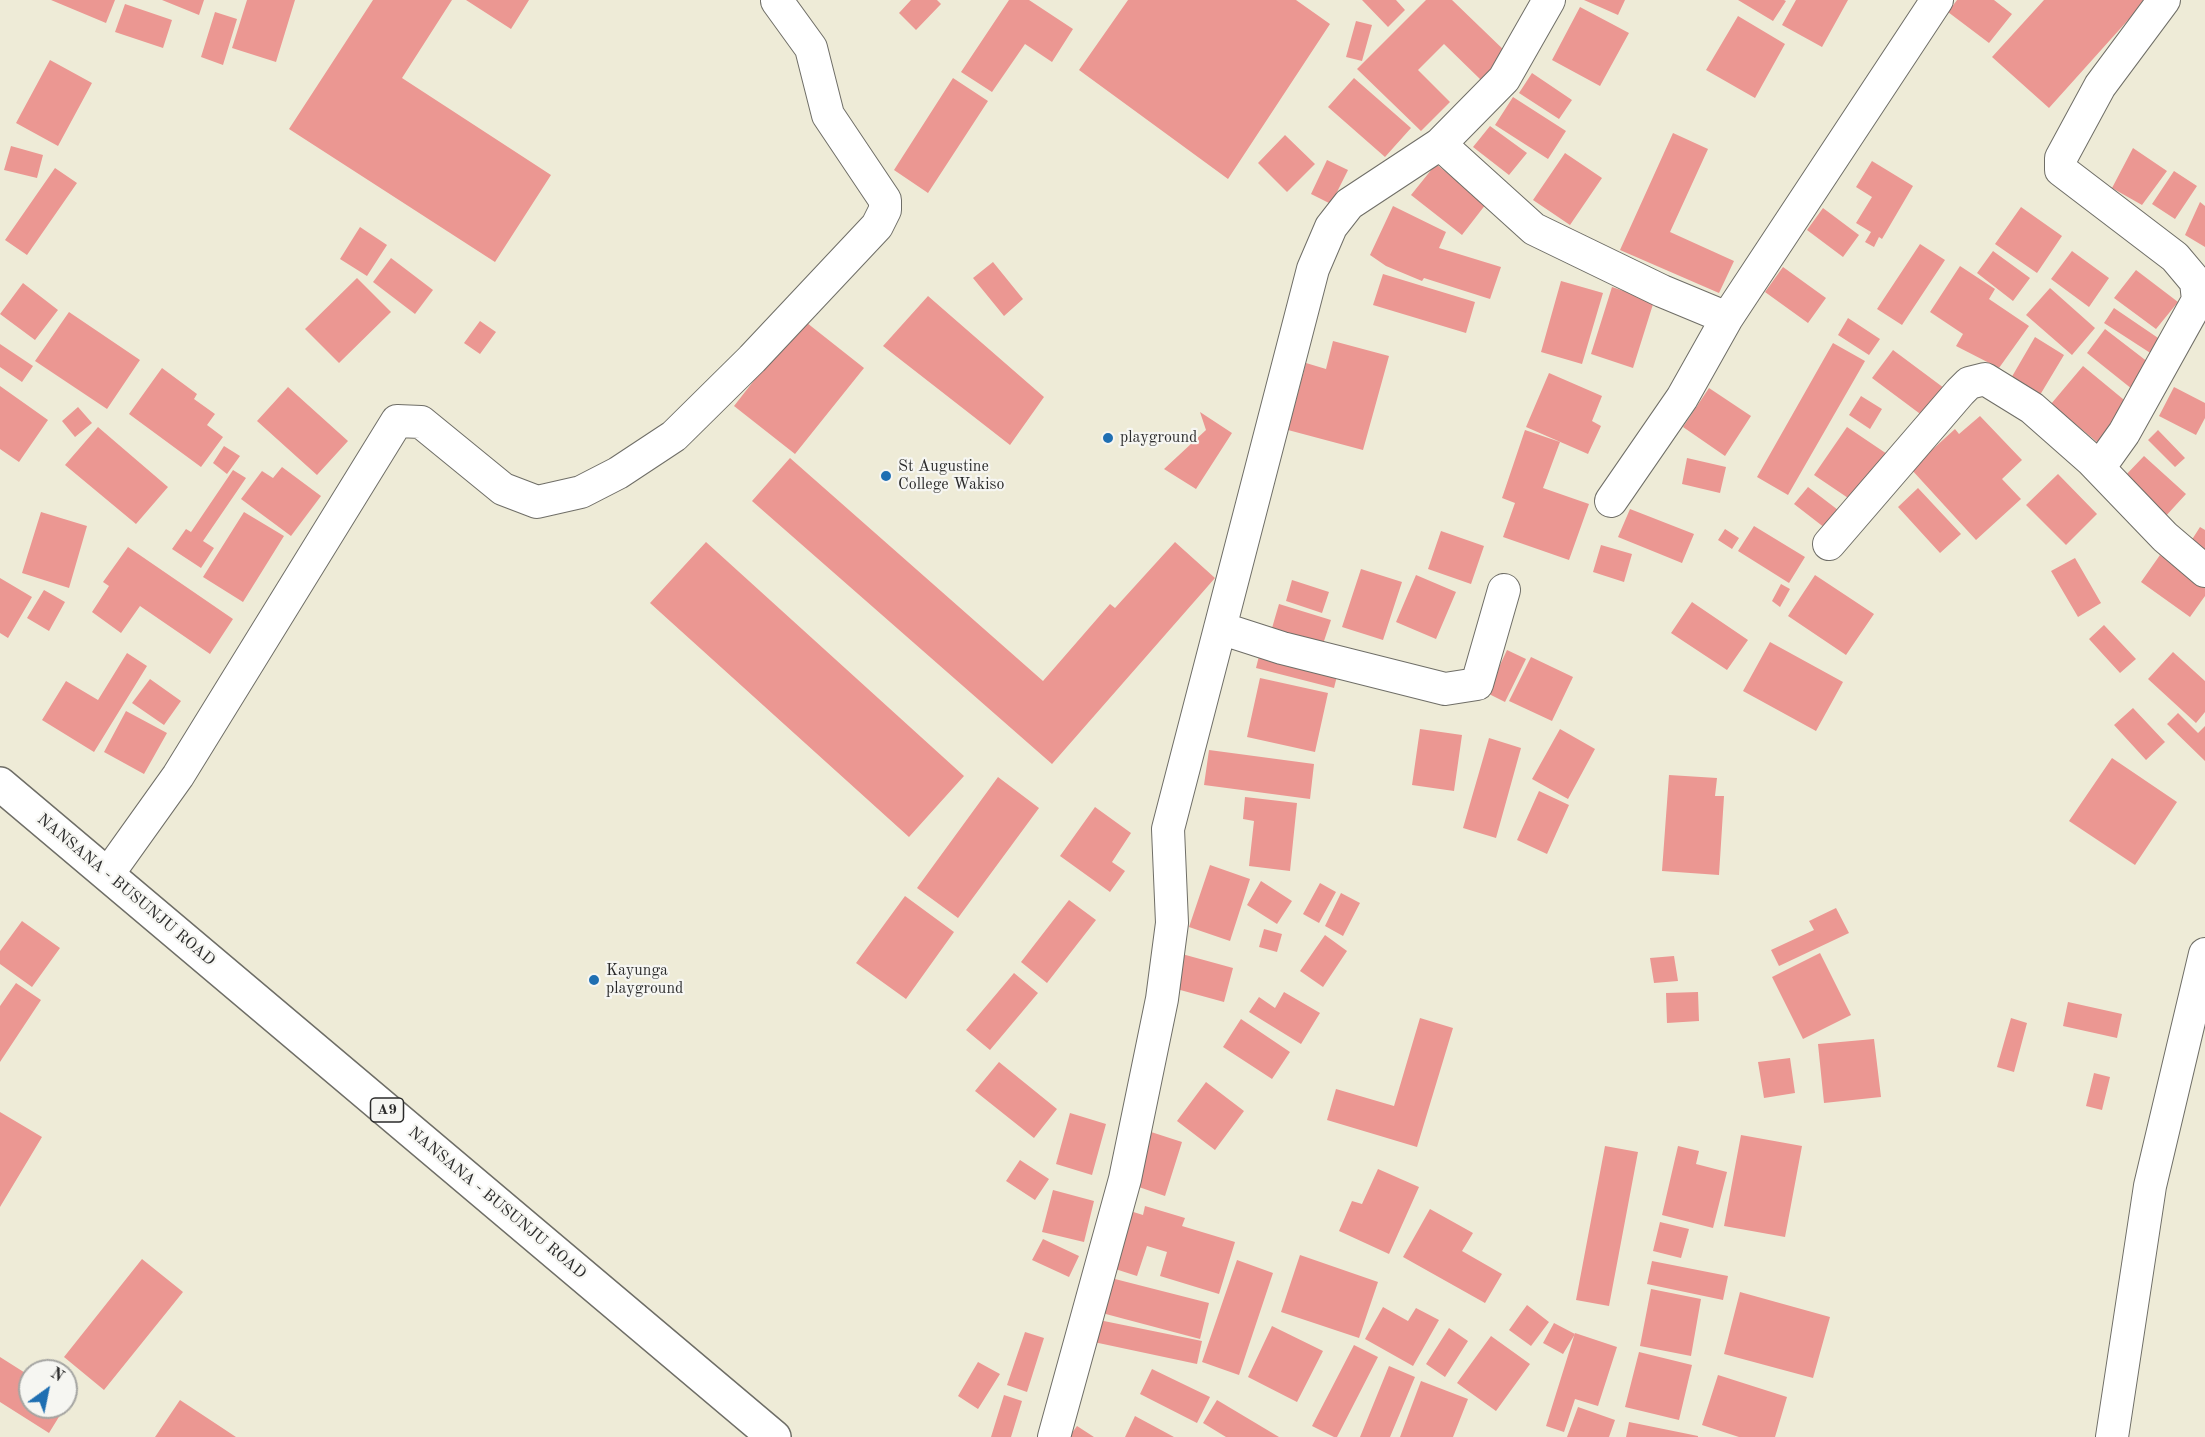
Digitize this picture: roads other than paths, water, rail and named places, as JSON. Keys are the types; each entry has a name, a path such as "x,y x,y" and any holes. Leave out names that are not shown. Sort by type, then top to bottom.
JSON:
{"main road":[{"name":"NANSANA - BUSUNJU ROAD","path":"0,784 774,1437"}],"street":[{"path":"1054,1437 1125,1179 1153,1044 1172,923 1168,829 1313,269 1331,227 1349,204 1440,144 1504,79 1549,0"},
{"path":"1611,501 1682,398 1726,318 1936,0"},
{"path":"2099,468 2124,433 2198,300 2196,282 2175,257 2061,170 2061,158 2100,86 2164,0"},
{"path":"108,874 178,776 397,421 421,422 503,489 537,501 581,492 618,473 674,436 752,359 877,226 885,210 885,200 828,115 811,48 777,1"},
{"path":"1440,144 1534,229 1662,291 1726,318"},
{"path":"1829,544 1969,383 1985,379 2032,408 2099,468 2165,537 2205,571"},
{"path":"1220,628 1282,648 1445,689 1478,684 1504,590"},
{"path":"2112,1437 2150,1186 2205,954"}],"place":[{"name":"playground","path":"1108,438"},
{"name":"St Augustine College Wakiso","path":"886,476"},
{"name":"Kayunga playground","path":"594,980"}]}
